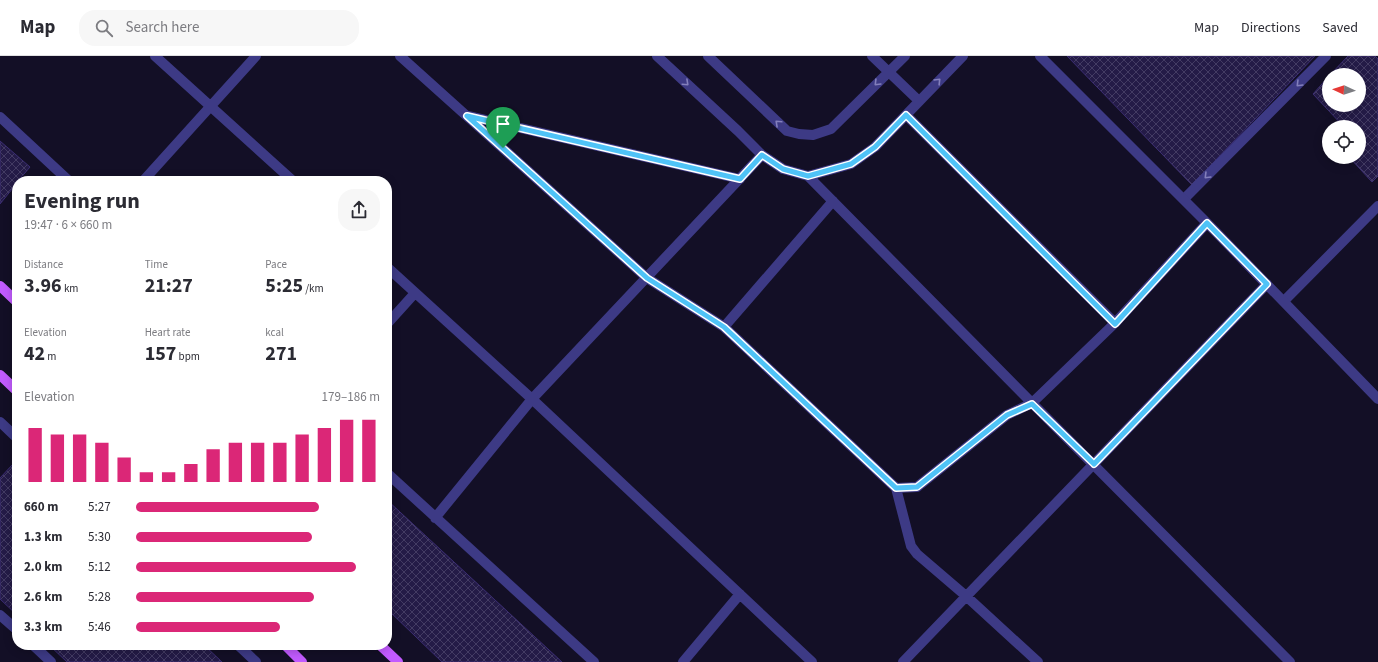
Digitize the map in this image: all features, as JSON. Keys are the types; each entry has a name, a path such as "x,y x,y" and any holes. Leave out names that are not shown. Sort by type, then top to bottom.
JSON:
{"main road":[{"path":"0,286 12,297"},
{"path":"0,375 12,386"},
{"path":"290,650 302,662"},
{"path":"385,650 398,662"}],"street":[{"path":"155,56 287,176"},
{"path":"147,176 256,56"},
{"path":"400,56 647,278 724,327 896,488 911,546 917,554 966,596 1038,662"},
{"path":"657,56 762,155 783,169 808,176 1032,404 1094,464 1290,662"},
{"path":"708,56 787,131 813,135 831,129 905,56"},
{"path":"872,56 919,101"},
{"path":"808,176 851,164 875,147 962,56"},
{"path":"1040,56 1184,199 1378,399"},
{"path":"1184,199 1326,56"},
{"path":"906,115 1115,324"},
{"path":"467,116 740,179"},
{"path":"0,117 64,176"},
{"path":"435,518 532,399 762,155"},
{"path":"724,327 833,201"},
{"path":"1284,301 1378,206"},
{"path":"896,488 917,487 1007,415 1032,404 1115,324 1207,223"},
{"path":"392,272 532,399 812,662"},
{"path":"903,662 1267,284"},
{"path":"392,318 415,293"},
{"path":"0,422 12,433"},
{"path":"392,479 594,662"},
{"path":"683,662 740,594"},
{"path":"0,615 12,626"},
{"path":"38,650 51,662"},
{"path":"243,650 256,662"}],"building":[{"path":"1067,56 1315,56 1192,185"},
{"path":"1348,56 1375,56 1378,59 1378,176 1372,182 1355,164 1366,164 1366,120 1337,120 1330,112 1366,112 1366,68 1337,68"},
{"path":"1322,84 1322,104 1313,94"},
{"path":"0,141 30,167 22,176 12,176 12,189 0,204"},
{"path":"12,465 12,610 0,599 0,478"},
{"path":"392,505 562,662 442,662 392,614"},
{"path":"54,650 209,650 222,662 67,662"}],"route":[{"path":"906,115 1115,324 1207,223 1267,284 1094,464 1032,404 1007,415 917,487 896,488 724,327 647,278 503,148 467,116 740,179 762,155 783,169 808,176 851,164 875,147 906,115"}]}
